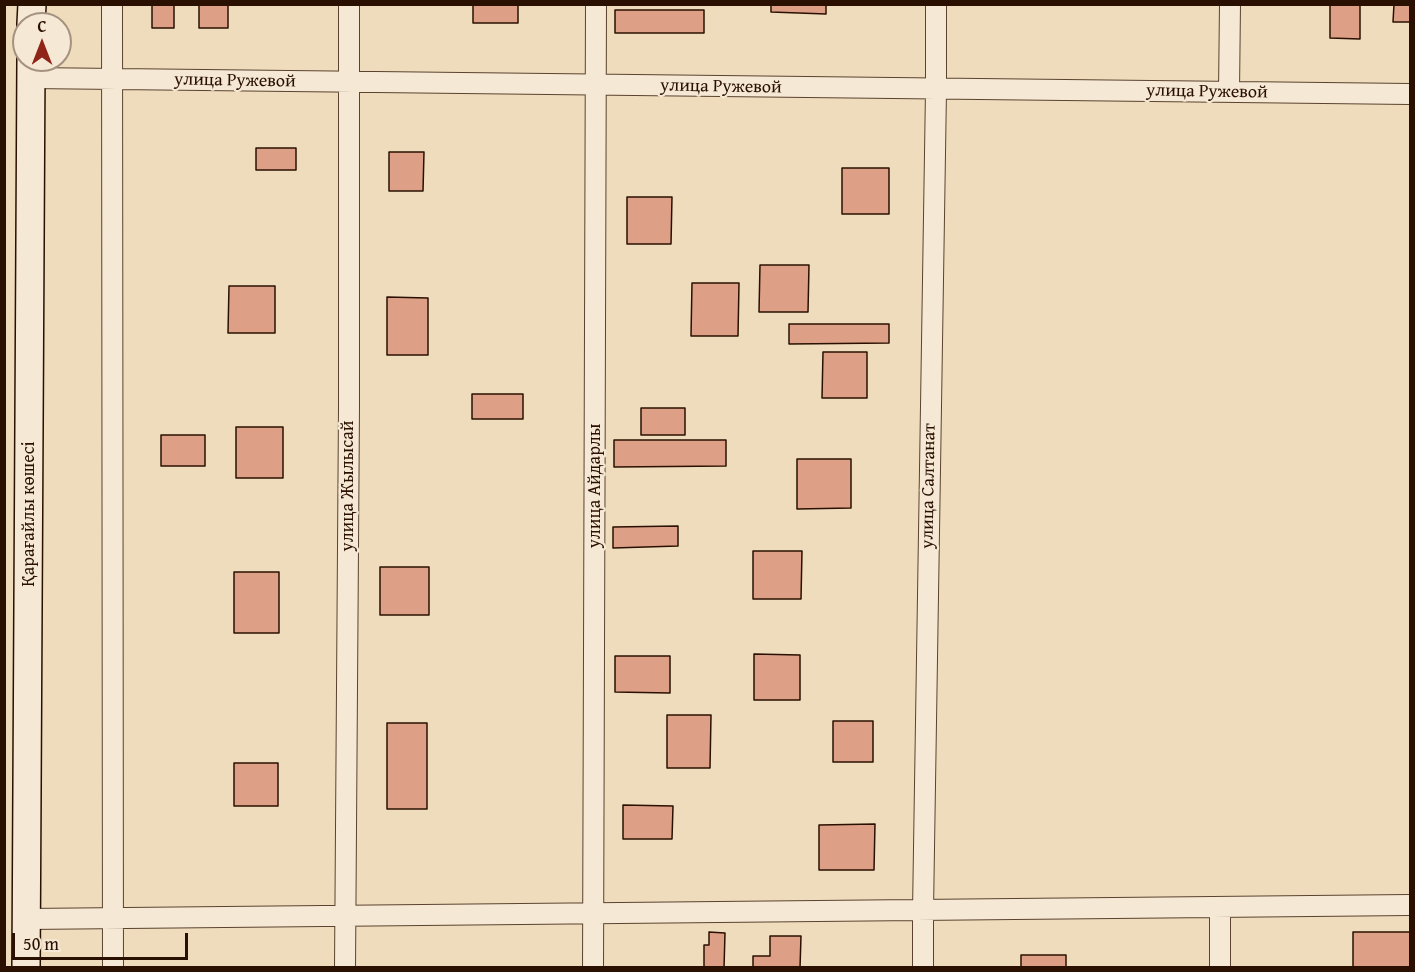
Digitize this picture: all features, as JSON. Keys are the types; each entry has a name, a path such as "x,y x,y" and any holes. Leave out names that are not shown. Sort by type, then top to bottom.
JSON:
{"street":[{"path":"112,4 113,968"},
{"name":"улица Жылысай","path":"345,968 349,4"},
{"name":"улица Айдарлы","path":"593,968 596,4"},
{"name":"улица Салтанат","path":"923,968 936,4"},
{"path":"1229,92 1230,4"},
{"name":"Қарағайлы көшесі","path":"26,968 31,72"},
{"name":"улица Ружевой","path":"55,72 112,79 1410,94"},
{"path":"27,919 1410,905"},
{"path":"1220,907 1220,968"}],"building":[{"path":"152,4 174,4 174,28 152,28"},
{"path":"199,4 228,4 228,28 199,28"},
{"path":"473,4 518,4 518,23 473,23"},
{"path":"771,4 826,4 826,14 771,12"},
{"path":"1330,4 1360,4 1360,39 1330,38"},
{"path":"1394,4 1410,4 1410,22 1393,22"},
{"path":"615,10 704,10 704,33 615,33"},
{"path":"256,148 296,148 296,170 256,170"},
{"path":"389,152 424,152 423,191 389,191"},
{"path":"842,168 889,168 889,214 842,214"},
{"path":"627,197 672,197 671,244 627,244"},
{"path":"760,265 809,265 808,312 759,312"},
{"path":"692,283 739,283 738,336 691,336"},
{"path":"229,286 275,286 275,333 228,333"},
{"path":"387,297 428,298 428,355 387,355"},
{"path":"789,324 889,324 889,343 789,344"},
{"path":"823,352 867,352 867,398 822,398"},
{"path":"472,394 523,394 523,419 472,419"},
{"path":"641,408 685,408 685,435 641,435"},
{"path":"236,427 283,427 283,478 236,478"},
{"path":"161,435 205,435 205,466 161,466"},
{"path":"614,440 726,440 726,466 614,467"},
{"path":"797,459 851,459 851,508 797,509"},
{"path":"678,526 678,546 613,548 613,527"},
{"path":"753,551 802,551 801,599 753,599"},
{"path":"380,567 429,567 429,615 380,615"},
{"path":"234,572 279,572 279,633 234,633"},
{"path":"754,654 800,655 800,700 754,700"},
{"path":"615,656 670,656 670,693 615,692"},
{"path":"667,715 711,715 710,768 667,768"},
{"path":"833,721 873,721 873,762 833,762"},
{"path":"387,723 427,723 427,809 387,809"},
{"path":"234,763 278,763 278,806 234,806"},
{"path":"623,805 673,806 672,839 623,839"},
{"path":"875,824 874,870 819,870 819,825"},
{"path":"709,932 725,933 724,968 704,968 704,945 709,945"},
{"path":"1353,932 1410,932 1410,968 1353,968"},
{"path":"770,936 801,936 800,968 753,968 753,956 770,956"},
{"path":"1021,955 1066,955 1066,968 1021,968"}]}
